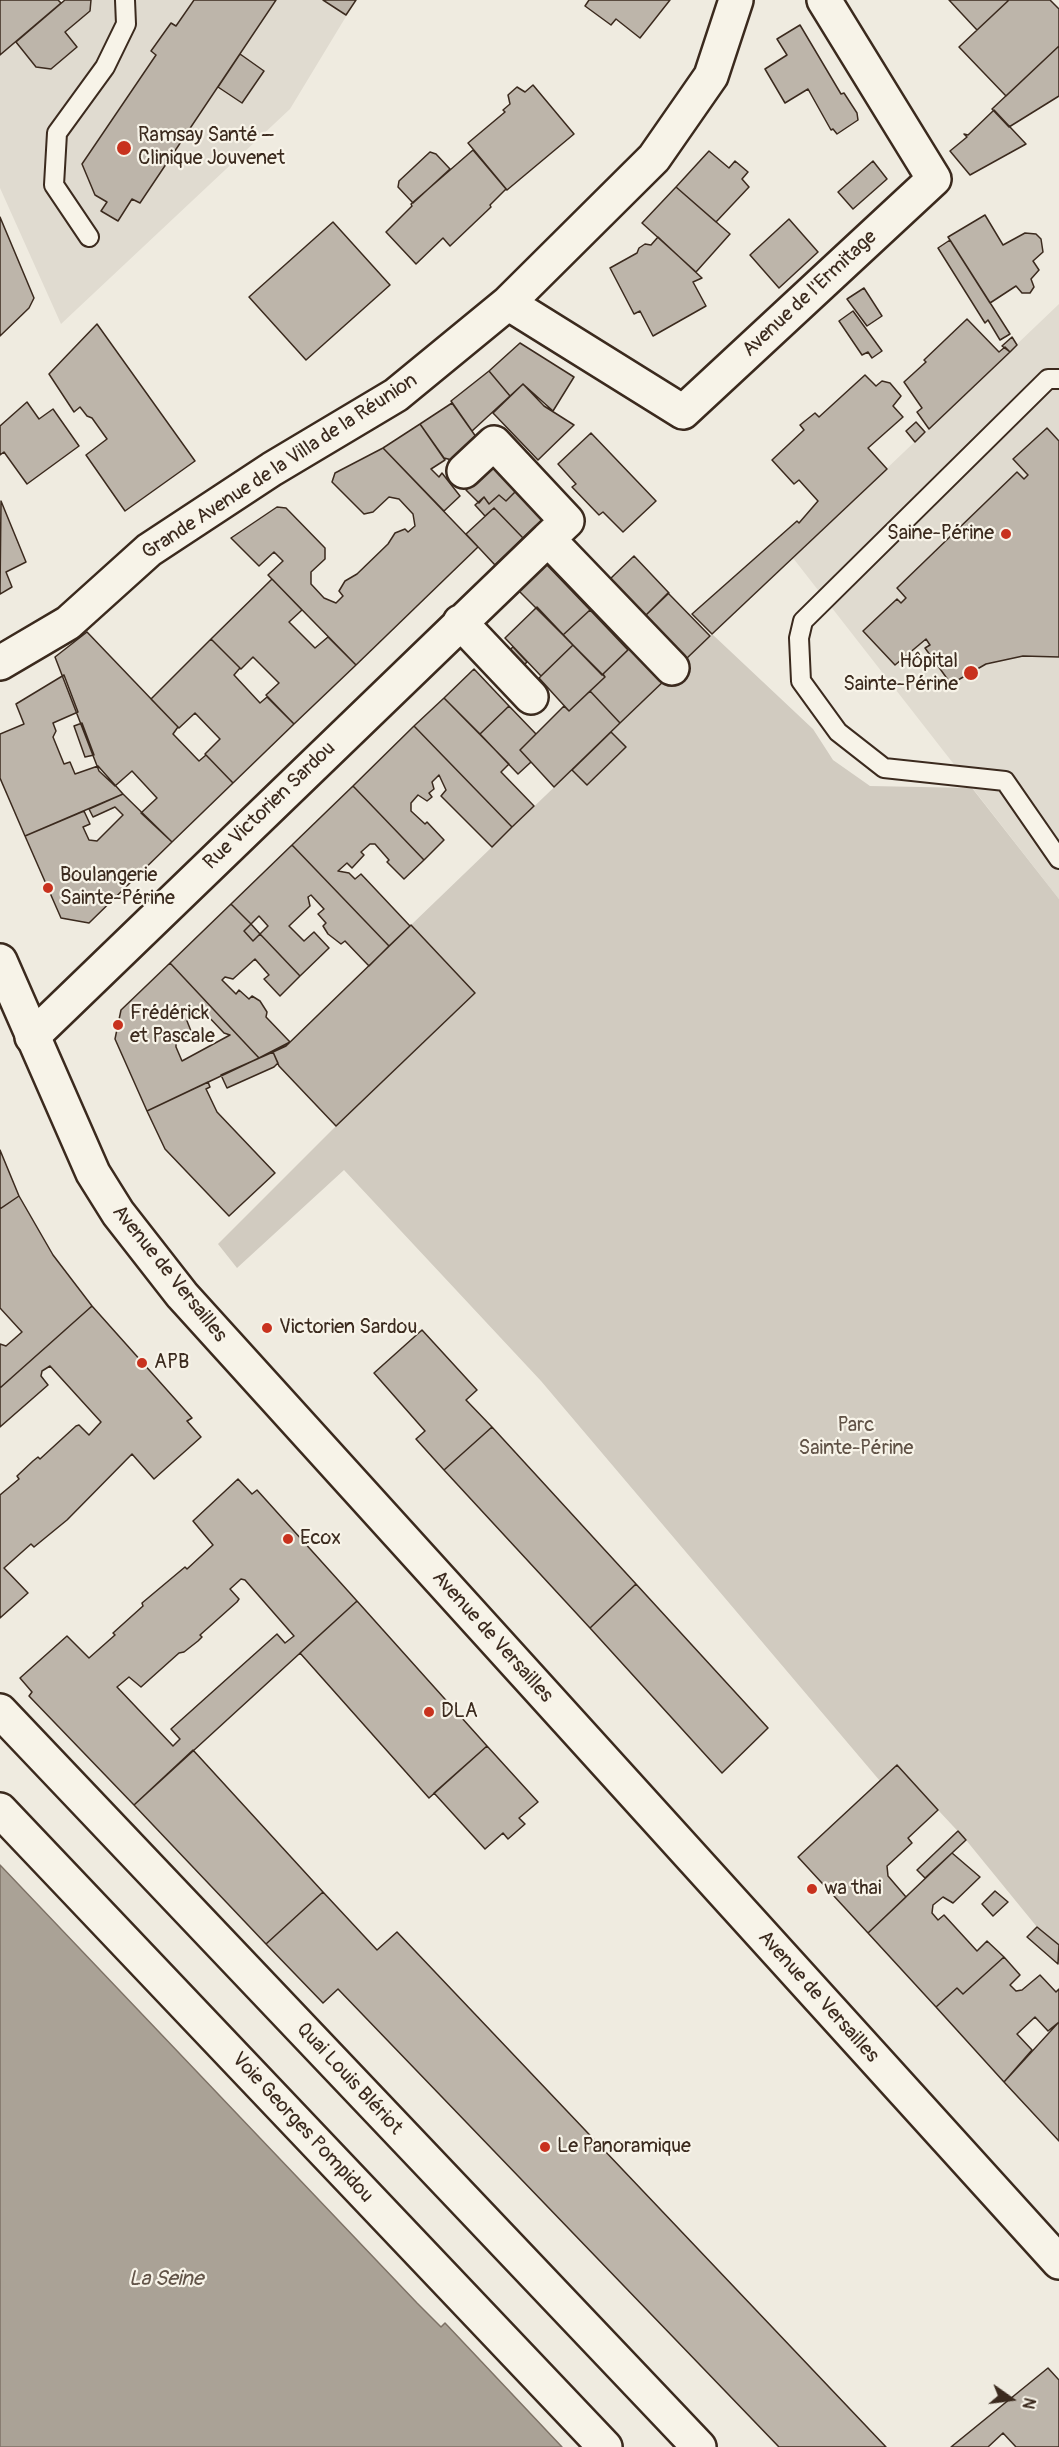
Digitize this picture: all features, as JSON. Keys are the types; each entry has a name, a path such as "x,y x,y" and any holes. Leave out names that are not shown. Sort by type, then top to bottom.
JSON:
{"street":[{"name":"Grande Avenue de la Villa de la Réunion","path":"0,663 68,623 148,550 272,469 396,395 508,303 654,158 711,76 736,0"},
{"name":"Avenue de l'Ermitage","path":"508,303 683,412 934,179 824,0"},
{"name":"Rue Victorien Sardou","path":"33,1036 567,521 494,443 464,471"},
{"path":"548,539 672,668"},
{"path":"460,622 531,697"},
{"name":"Avenue de Versailles","path":"0,961 93,1173 117,1213 182,1295 1059,2262"},
{"name":"Quai Louis Blériot","path":"0,1711 699,2447"},
{"name":"Voie Georges Pompidou","path":"0,1810 604,2447"}],"lane":[{"path":"89,237 54,184 57,133 105,67 126,24 125,0"},
{"path":"1059,379 1048,379 803,621 799,638 801,681 838,732 884,768 1005,781 1059,859"}],"shaded area":[{"name":"Ramsay Santé – Clinique Jouvenet","path":"65,0 356,0 290,109 61,324 0,188 0,55"},
{"name":"Hôpital Sainte-Périne","path":"1059,304 1059,899 793,558"}],"green space":[{"name":"Parc Sainte-Périne","path":"712,634 813,729 833,760 870,786 972,788 1059,899 1059,1945 1037,1927 966,1840 897,1766 880,1781 541,1381 344,1170 237,1268 218,1244 336,1126 475,994 411,925 572,770 588,785 625,747 611,732"}],"water":[{"name":"La Seine","path":"0,1865 417,2303 441,2327 445,2323 562,2447 0,2447"}],"building":[{"path":"0,0 58,0 61,3 0,55"},
{"path":"65,0 91,0 90,11 65,32 77,47 51,69 36,67 16,42"},
{"path":"194,0 276,0 140,203 132,199 118,221 101,211 107,202 95,195 82,164 156,55 151,51 171,23 176,26"},
{"path":"323,0 356,0 346,15"},
{"path":"589,0 670,0 640,38 616,19 611,25 585,6"},
{"path":"949,0 1009,0 977,30"},
{"path":"1009,0 1050,0 1059,9 1059,46 1006,96 959,47"},
{"path":"800,25 841,94 844,93 857,113 858,120 837,134 833,129 831,130 808,89 785,103 765,69 787,55 777,39"},
{"path":"1059,46 1059,96 1009,127 992,109"},
{"path":"240,54 264,71 242,103 218,87"},
{"path":"533,85 574,134 507,190 468,143 505,112 503,110 510,104 508,95 517,87 525,92"},
{"path":"994,110 1026,144 970,175 950,151 967,137 964,134 968,135"},
{"path":"473,150 506,189 490,205 491,207 450,246 443,238 416,264 386,232 412,206 411,204"},
{"path":"709,151 729,168 735,161 748,172 742,179 749,187 716,222 676,187"},
{"path":"430,152 436,154 450,169 413,203 398,187 399,181"},
{"path":"873,161 887,179 853,209 838,192"},
{"path":"676,187 730,234 696,272 642,223"},
{"path":"985,215 1003,245 1025,233 1036,234 1041,239 1043,252 1033,261 1039,270 1031,279 1034,287 1030,293 1022,293 1016,286 990,303 948,237"},
{"path":"0,217 34,298 29,308 0,336"},
{"path":"789,219 818,252 779,288 750,255"},
{"path":"333,222 390,285 306,360 249,297"},
{"path":"658,237 702,278 693,282 706,306 653,336 640,311 634,314 610,268 637,253 639,248 645,244 651,245"},
{"path":"950,240 1010,334 1000,340 988,320 985,323 938,248"},
{"path":"864,288 882,316 867,326 847,299"},
{"path":"853,311 882,351 872,358 868,352 862,355 839,321"},
{"path":"967,319 999,352 1005,347 1010,352 929,429 917,412 922,408 904,382"},
{"path":"97,324 195,461 125,511 86,455 107,439 92,418 87,416 80,407 74,412 49,374"},
{"path":"1012,337 1017,345 1010,352 1002,346"},
{"path":"520,343 574,377 553,411 523,384 510,396 489,371"},
{"path":"489,371 510,396 472,431 451,401"},
{"path":"865,375 876,386 882,381 890,383 901,396 893,406 903,417 868,448 887,469 712,634 692,614 797,521 799,523 818,501 799,480 794,484 772,460 804,430 800,425 815,413 819,417"},
{"path":"523,384 544,406 574,425 538,460 493,413"},
{"path":"27,402 39,419 53,409 79,446 27,484 4,452 0,455 0,426"},
{"path":"452,403 479,441 456,461 444,458 420,424"},
{"path":"916,422 925,432 915,442 906,431"},
{"path":"420,424 445,460 431,469 439,477 442,473 460,496 444,511 383,448"},
{"name":"Saine-Périne","path":"1047,428 1059,441 1059,657 1023,656 986,664 951,684 925,648 930,645 926,639 895,665 863,631 897,599 901,603 906,598 897,588 1017,472 1024,479 1028,475 1013,459"},
{"path":"591,433 656,501 623,532 603,512 599,515 572,487 576,484 558,464"},
{"path":"383,448 478,547 356,665 268,575 283,561 274,552 259,566 231,538 277,507 286,508 325,548 325,559 311,572 311,584 324,598 336,603 343,596 339,591 345,581 357,574 388,544 395,533 405,529 408,532 415,526 413,514 399,499 389,497 373,512 364,514 332,482 335,473"},
{"path":"492,461 519,488 506,501 499,495 489,504 484,497 479,503 466,490"},
{"path":"522,485 547,515 523,538 494,508 485,516 475,505 484,497 489,504 499,495 506,501"},
{"path":"1,501 26,562 6,572 12,587 0,594"},
{"path":"494,508 523,538 495,565 466,534"},
{"path":"634,556 669,593 645,616 610,579"},
{"path":"546,564 590,610 563,635 518,590"},
{"path":"272,579 302,610 289,622 315,648 328,637 356,665 294,724 266,695 279,683 253,657 241,669 211,639"},
{"path":"668,593 710,636 686,659 645,616"},
{"path":"537,607 573,645 541,676 505,638"},
{"path":"590,610 628,650 602,675 563,635"},
{"path":"87,632 178,727 173,734 199,761 206,755 233,783 172,842 141,813 157,798 132,771 115,786 99,771 55,657"},
{"path":"211,639 240,668 234,675 260,703 267,697 294,724 233,783 205,754 220,739 195,713 179,728 151,699"},
{"path":"634,644 667,678 620,723 590,691 605,677 603,674"},
{"path":"573,645 605,677 569,711 539,678"},
{"path":"513,647 527,662 522,667 507,652"},
{"path":"474,669 509,706 480,734 444,698"},
{"path":"64,675 78,712 53,723 56,731 53,737 64,764 70,762 75,774 98,766 123,794 25,836 0,778 0,734 24,724 16,704"},
{"path":"590,691 620,723 554,787 520,750 564,706 569,711"},
{"path":"444,698 509,764 501,772 534,806 512,827 414,726"},
{"path":"509,706 536,734 520,750 531,762 518,774 480,734"},
{"path":"82,723 94,755 85,757 74,726"},
{"path":"414,726 512,827 492,847 441,796 446,790 439,775 432,782 434,789 429,793 432,797 427,801 418,795 411,803 411,811 425,824 427,822 444,840 424,860 353,786"},
{"path":"611,732 626,747 587,785 572,770"},
{"path":"353,786 424,860 404,879 387,862 389,860 375,844 370,844 361,852 364,855 352,868 347,863 338,871 349,873 355,879 361,874 410,926 389,946 292,845"},
{"path":"123,794 172,842 89,923 61,918 25,836 84,811 90,824 83,827 89,840 97,841 123,815 115,807 93,817 89,809"},
{"path":"292,845 389,946 369,966 345,941 341,944 328,934 323,926 326,923 318,914 324,909 311,895 308,897 310,906 289,926 304,941 314,932 329,948 300,976 260,934 268,926 259,916 251,924 231,904"},
{"path":"231,904 251,924 244,931 253,941 260,934 300,976 280,996 264,979 269,975 255,959 233,979 225,977 222,980 236,994 239,990 249,999 252,996 260,1001 267,1012 266,1017 290,1042 259,1058 170,963"},
{"path":"251,924 260,934 253,941 244,931"},
{"path":"411,925 475,993 336,1126 279,1066 273,1052 286,1046"},
{"path":"170,963 259,1058 147,1111 115,1039 121,1010","holes":["197,1012 206,1014 224,1033 230,1035 182,1061 176,1047 176,1037 185,1037 191,1031 187,1021"]},
{"path":"273,1052 278,1063 274,1067 227,1088 221,1075"},
{"path":"208,1082 210,1087 206,1089 217,1112 275,1173 229,1216 165,1149 147,1111"},
{"path":"0,1150 19,1196 0,1209"},
{"path":"19,1196 53,1255 92,1306 0,1388 0,1344 6,1346 22,1332 0,1308 0,1209"},
{"path":"92,1306 192,1418 187,1421 201,1437 154,1479 132,1454 67,1520 34,1547 31,1544 4,1568 28,1593 0,1618 0,1495 19,1479 17,1476 33,1461 38,1457 40,1459 76,1426 79,1425 89,1435 101,1422 50,1366 42,1371 41,1376 48,1385 0,1427 0,1388"},
{"path":"422,1330 477,1390 466,1400 492,1427 444,1470 416,1439 425,1431 374,1373"},
{"path":"492,1427 636,1584 590,1628 444,1470"},
{"path":"238,1479 252,1494 257,1490 357,1601 134,1805 29,1696 32,1692 20,1678 67,1636 89,1658 115,1635 113,1633 143,1606 142,1603 185,1567 187,1569 213,1545 193,1521","holes":["241,1579 245,1580 294,1636 285,1643 277,1634 171,1729 180,1739 173,1746 117,1687 129,1677 141,1687 179,1653 184,1652 198,1641 202,1637 200,1635 237,1602 239,1599 230,1589"]},
{"path":"636,1584 768,1728 722,1773 590,1628"},
{"path":"357,1601 487,1746 429,1798 300,1653"},
{"path":"487,1746 538,1802 519,1818 525,1824 508,1839 503,1833 485,1849 434,1793"},
{"path":"193,1750 323,1892 266,1944 134,1805"},
{"path":"897,1765 938,1810 908,1838 912,1843 887,1866 888,1876 906,1897 868,1933 798,1857"},
{"path":"958,1831 966,1840 925,1878 917,1870"},
{"path":"952,1853 980,1877 953,1903 943,1897 933,1905 932,1913 938,1920 944,1915 977,1951 987,1941 1004,1957 963,1994 957,1988 936,2007 868,1933"},
{"path":"995,1891 1008,1902 993,1916 982,1904"},
{"name":"Le Panoramique","path":"323,1892 377,1950 397,1932 886,2447 779,2447 338,1989 323,2003 266,1944"},
{"path":"1037,1927 1059,1945 1058,1964 1027,1937"},
{"path":"1004,1957 1020,1975 1010,1985 1016,1991 1022,1990 1040,1975 1056,1992 1059,1989 1059,2022 1048,2031 1035,2017 1017,2034 1032,2050 1004,2082 936,2007 957,1988 963,1994"},
{"path":"1059,2022 1059,2141 1004,2082"},
{"path":"1048,2368 1059,2380 1059,2447 1016,2447 1003,2433 988,2447 951,2447"}],"place":[{"name":"Ramsay Santé – Clinique Jouvenet","path":"124,148"},
{"name":"Saine-Périne","path":"1006,534"},
{"name":"Hôpital Sainte-Périne","path":"971,673"},
{"name":"Boulangerie Sainte-Périne","path":"48,888"},
{"name":"Frédérick et Pascale","path":"118,1025"},
{"name":"Victorien Sardou","path":"267,1328"},
{"name":"APB","path":"142,1363"},
{"name":"Ecox","path":"288,1539"},
{"name":"DLA","path":"429,1712"},
{"name":"wa thai","path":"812,1889"},
{"name":"Le Panoramique","path":"545,2147"}]}
